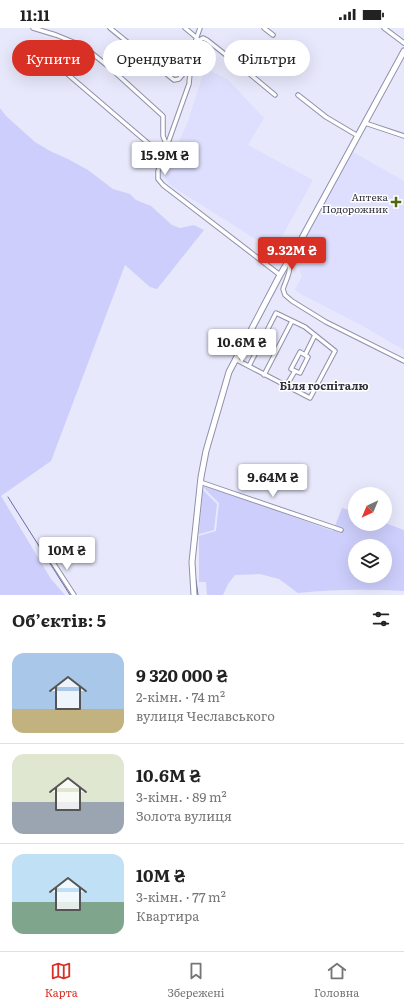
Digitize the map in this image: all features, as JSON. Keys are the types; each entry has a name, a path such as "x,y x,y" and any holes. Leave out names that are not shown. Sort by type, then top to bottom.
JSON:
{"main road":[{"path":"194,595 192,562 200,482 206,451 229,372 280,275 404,51"}],"street":[{"path":"33,28 56,34 83,46 109,66 163,116 164,136 167,146"},
{"path":"110,28 125,40"},
{"path":"185,28 197,38 200,28"},
{"path":"264,28 273,35"},
{"path":"384,28 404,43"},
{"path":"216,47 275,95"},
{"path":"70,76 163,156"},
{"path":"169,76 174,80 179,79 182,76"},
{"path":"189,76 189,84 157,176 160,182 280,275"},
{"path":"298,95 326,117 358,136"},
{"path":"365,123 404,136"},
{"path":"290,259 289,271 282,289 285,295 326,322 404,361"},
{"path":"235,359 310,398 335,351 305,328 276,313 249,366"},
{"path":"264,375 292,321"},
{"path":"304,355 315,335"},
{"path":"300,352 308,357 300,373 295,371 291,369 300,352"},
{"path":"286,386 295,371"},
{"path":"200,482 341,530"},
{"path":"48,555 74,595"}],"shaded area":[{"path":"216,74 227,79 264,118 248,145 313,180 274,251 170,185 165,178 165,174 188,121 202,76 216,76"},
{"path":"0,108 6,116 35,142 88,170 113,189 130,194 136,200 151,206 172,225 180,228 194,225 204,230 157,289 150,287 125,265 51,461 1,496 51,579 65,595 0,595"},
{"path":"353,152 404,181 404,350 361,325 297,292 295,289 302,276 294,258"},
{"path":"205,485 333,531 342,508 348,510 348,531 392,531 392,526 404,530 404,591 351,590 298,593 279,579 260,574 235,575 228,584 223,595 207,595 206,582 199,582 199,536 216,531 219,503 204,488"},
{"path":"203,490 217,504 214,530 199,534"}],"waterway":[{"path":"8,497 70,595"},
{"path":"196,580 198,595"}],"place":[{"name":"Аптека Подорожник","path":"396,202"}],"district":[{"name":"Біля госпіталю","path":"324,385"}]}
